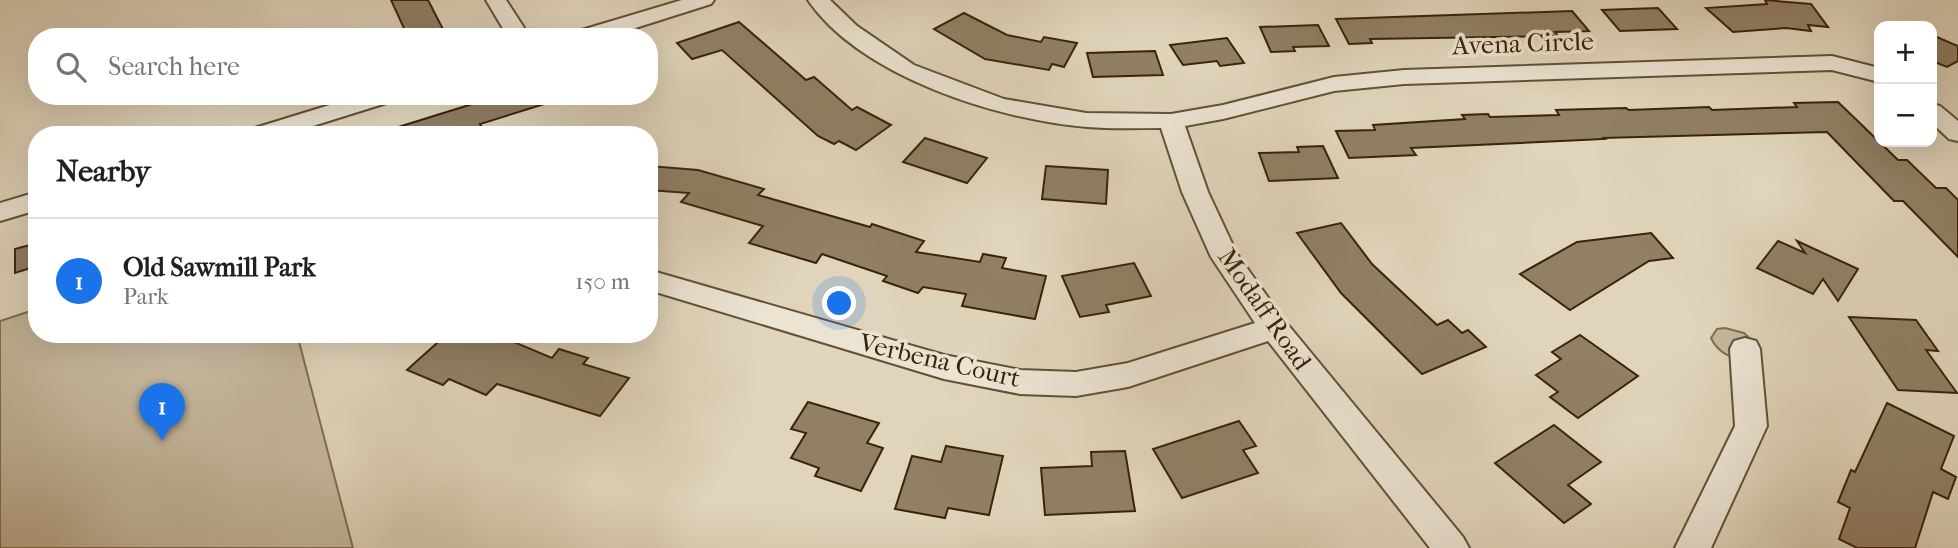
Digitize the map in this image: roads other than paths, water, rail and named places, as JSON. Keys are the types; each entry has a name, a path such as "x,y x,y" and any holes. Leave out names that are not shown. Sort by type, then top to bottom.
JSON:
{"street":[{"path":"496,0 513,28"},
{"path":"612,28 704,0"},
{"path":"818,0 849,31 906,70 999,105 1086,120 1171,121"},
{"name":"Avena Circle","path":"1171,121 1223,113 1334,84 1404,77 1832,63 1874,74"},
{"path":"287,126 355,105"},
{"path":"1937,115 1958,134"},
{"name":"Modaff Road","path":"1171,121 1195,192 1224,257 1274,328 1451,548"},
{"path":"0,212 28,204"},
{"name":"Verbena Court","path":"658,283 944,367 1020,382 1076,384 1128,375 1274,328"},
{"path":"1693,548 1751,426 1745,349"}],"place":[{"name":"Old Sawmill Park","path":"162,441"}]}
